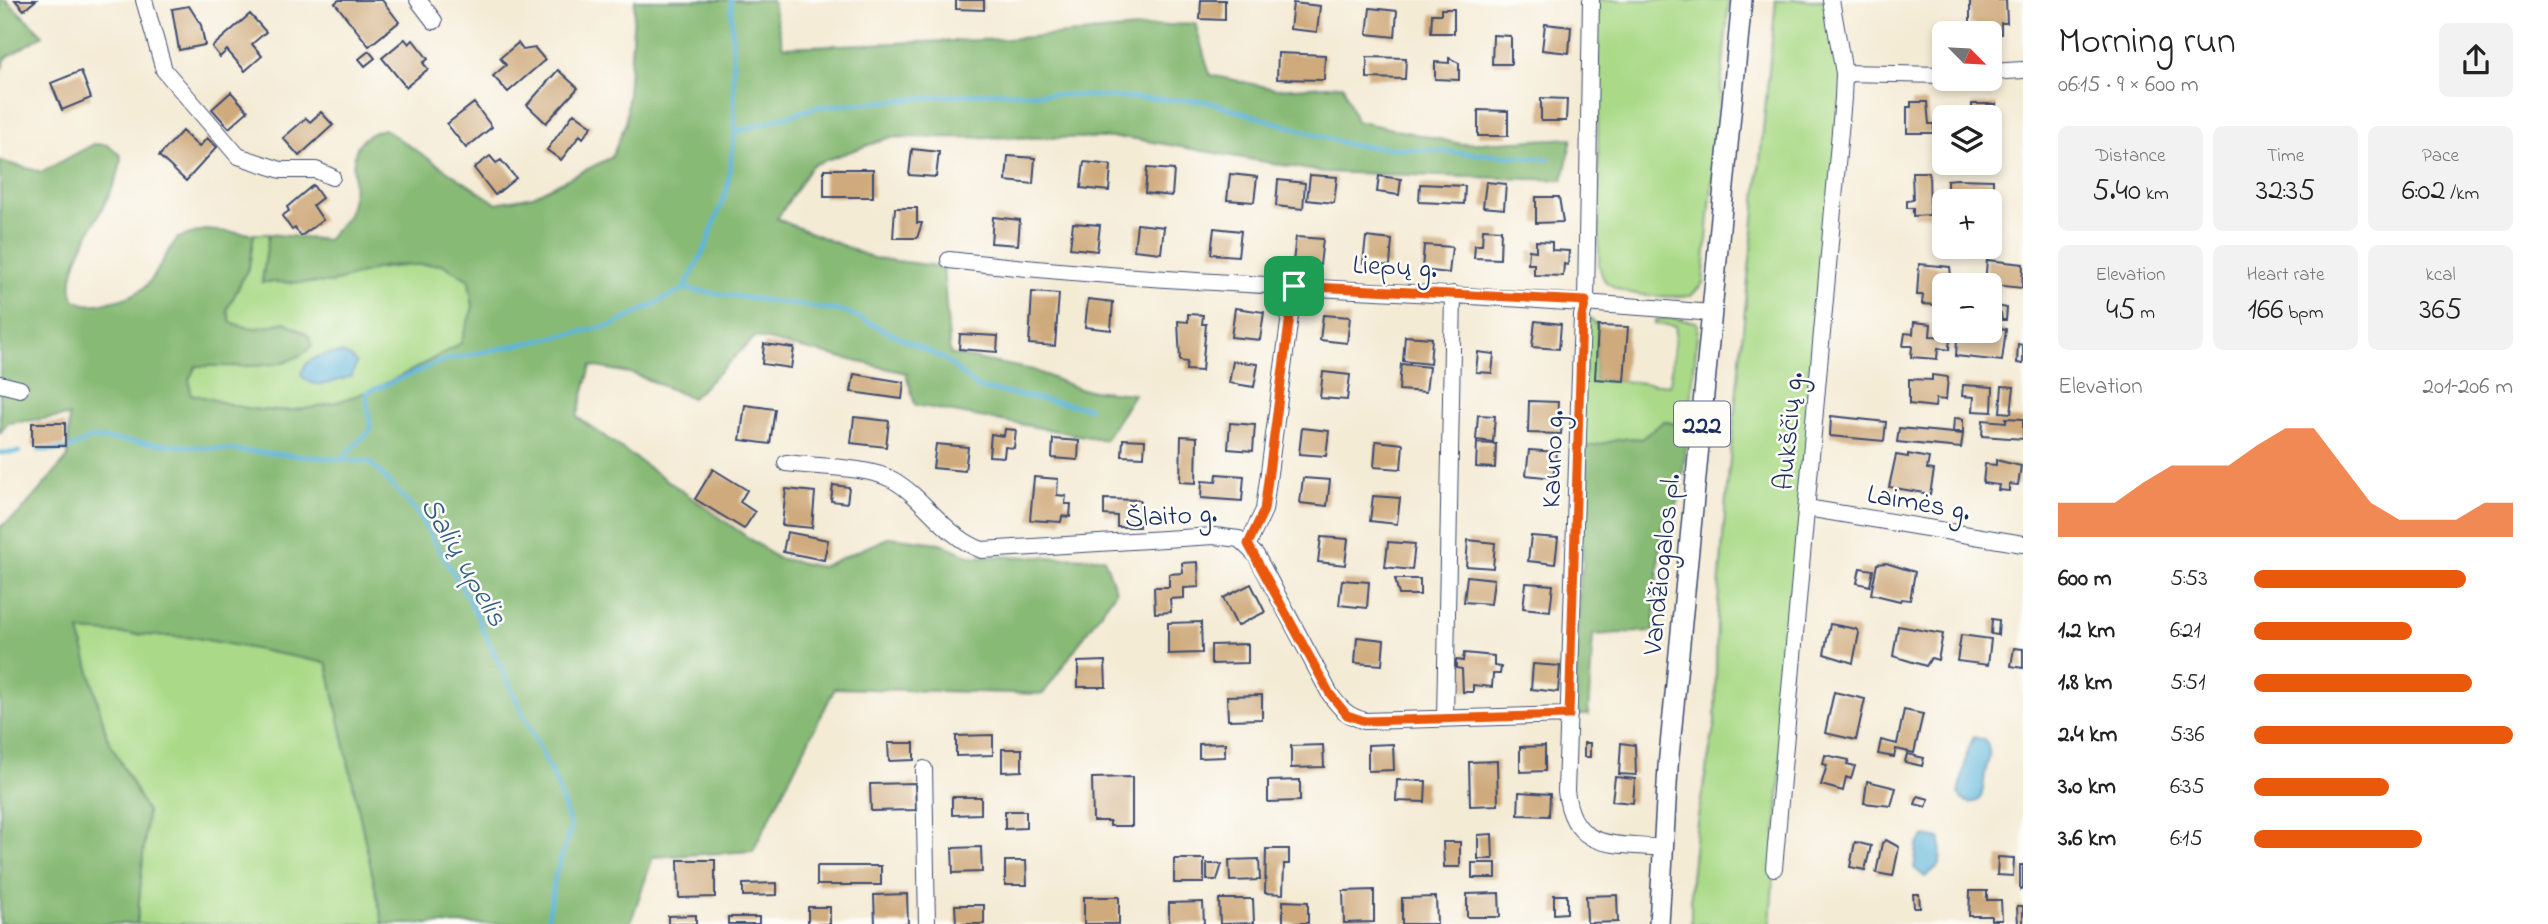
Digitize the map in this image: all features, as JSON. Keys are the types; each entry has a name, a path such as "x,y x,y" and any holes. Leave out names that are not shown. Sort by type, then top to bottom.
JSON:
{"main road":[{"name":"Vandžiogalos pl.","path":"1659,924 1662,848 1742,0"}],"street":[{"path":"144,0 164,70 238,156 281,170 316,170 332,177"},
{"path":"418,0 434,21"},
{"name":"Kauno g.","path":"1591,0 1586,301 1582,316 1566,791 1569,813 1574,824 1588,836 1599,840 1662,848"},
{"name":"Aukščių g.","path":"1774,868 1783,740 1807,509 1844,72 1831,0"},
{"path":"2002,71 2023,70"},
{"path":"1844,72 1932,75"},
{"name":"Liepų g.","path":"949,260 1294,286 1586,301 1712,313"},
{"path":"1248,544 1264,510 1294,286"},
{"path":"1445,719 1453,294"},
{"path":"0,384 20,390"},
{"name":"Šlaito g.","path":"786,463 876,474 892,479 951,533 967,545 982,550 1214,536 1239,539 1248,544 1330,694 1347,715 1365,721 1569,715"},
{"name":"Laimės g.","path":"1807,509 2023,544"},
{"path":"924,769 927,924"}],"green space":[{"path":"0,0 6,0 43,35 6,58 0,72"},
{"path":"635,0 772,0 783,47 1008,39 1195,23 1210,75 1276,89 1343,85 1356,121 1461,144 1572,138 1563,180 1322,172 1130,138 891,137 812,165 777,219 873,258 943,267 950,354 1033,370 1079,389 1134,394 1105,440 915,405 906,373 755,337 692,398 634,374 591,366 577,417 777,558 821,567 890,537 940,543 969,556 1104,558 1116,591 1043,694 835,688 753,851 653,857 630,924 383,924 327,663 197,638 79,631 107,737 147,812 137,924 0,924 0,527 20,513 68,457 69,416 8,423 0,433 0,161 42,172 94,144 108,145 121,156 119,171 112,188 75,266 72,283 74,299 82,303 105,303 123,299 145,287 178,238 204,230 254,234 249,266 227,310 231,322 258,328 285,322 309,336 312,345 303,354 275,364 196,366 189,379 191,394 260,410 287,411 340,401 390,381 461,343 473,307 469,280 442,264 385,266 331,283 262,282 269,234 327,240 350,210 356,151 361,142 384,129 496,203 533,196 612,157 626,122"},
{"path":"1597,0 1729,0 1703,283 1691,296 1649,296 1627,292 1607,282 1601,273"},
{"path":"1776,0 1831,0 1844,73 1783,740 1770,924 1691,924 1691,878 1697,822 1715,722 1717,617 1726,499"},
{"path":"254,234 269,234 262,282 442,264 469,280 473,307 461,343 365,392 314,407 287,411 260,410 191,395 189,379 196,366 285,363 312,345 309,336 285,322 258,328 231,322 227,310 249,267"},
{"path":"1589,317 1598,326 1595,379 1670,385 1676,326 1655,324 1655,320 1671,318 1696,322 1698,325 1688,434 1682,426 1664,421 1641,439 1578,447"},
{"path":"1664,421 1682,426 1688,434 1680,493 1674,513 1661,529 1654,631 1593,635 1588,715 1575,715 1579,581 1583,565 1578,447 1641,439"},
{"path":"79,631 197,638 327,663 383,924 137,924 147,812 107,737"}],"water":[{"path":"341,353 351,357 356,363 352,376 318,384 301,375 311,360"},
{"path":"1974,737 1985,740 1989,756 1981,796 1979,800 1970,802 1962,800 1959,794 1968,748"},
{"path":"1925,836 1941,839 1940,865 1925,877 1914,868 1917,845"}],"building":[{"path":"15,0 36,0 24,10"},
{"path":"339,0 382,0 399,22 369,46 335,3"},
{"path":"956,0 984,0 984,10 956,9"},
{"path":"1201,0 1225,0 1225,20 1200,19"},
{"path":"1970,0 2006,0 2007,23 1970,21"},
{"path":"1293,3 1320,6 1317,32 1290,29"},
{"path":"189,6 201,25 205,45 179,50 172,9"},
{"path":"1370,8 1397,11 1395,37 1367,34"},
{"path":"1441,9 1454,9 1454,33 1431,33 1432,14 1441,14"},
{"path":"250,14 266,32 252,44 262,56 245,71 227,50 220,57 212,47"},
{"path":"1545,24 1571,27 1569,53 1542,50"},
{"path":"1493,35 1511,36 1511,64 1492,64"},
{"path":"405,39 409,44 413,40 428,59 423,63 428,69 406,87 382,58"},
{"path":"518,43 523,50 535,48 545,60 508,92 493,76 506,65 500,58"},
{"path":"369,51 375,58 365,66 359,59"},
{"path":"1278,53 1325,55 1324,80 1277,79"},
{"path":"1367,57 1406,58 1405,79 1367,78"},
{"path":"1449,58 1459,63 1459,80 1435,79 1435,62 1449,63"},
{"path":"558,70 578,88 546,123 527,105"},
{"path":"81,71 91,98 62,110 51,83"},
{"path":"231,92 248,111 229,128 212,109"},
{"path":"1541,98 1567,99 1566,121 1541,121"},
{"path":"1911,102 1927,102 1932,133 1907,133 1907,107 1911,107"},
{"path":"474,103 492,127 466,148 447,124"},
{"path":"1478,110 1508,111 1508,136 1478,136"},
{"path":"321,112 333,125 299,156 283,138 306,118 310,122"},
{"path":"574,113 592,126 583,138 580,135 561,160 547,150"},
{"path":"182,131 199,147 207,138 217,147 186,181 159,156"},
{"path":"912,149 939,152 936,177 909,175"},
{"path":"490,156 496,163 501,160 516,178 495,195 474,168"},
{"path":"1008,156 1035,158 1033,184 1006,181"},
{"path":"1084,162 1111,165 1109,191 1081,188"},
{"path":"1147,168 1174,170 1172,196 1145,193"},
{"path":"824,169 873,169 873,197 824,197"},
{"path":"1912,172 1929,172 1930,215 1913,216 1913,208 1907,208 1907,201 1913,200"},
{"path":"1230,174 1257,177 1254,202 1227,200"},
{"path":"1310,175 1337,177 1334,203 1307,200"},
{"path":"1379,176 1401,179 1399,195 1377,192"},
{"path":"1278,180 1305,183 1303,209 1276,206"},
{"path":"1947,180 1993,180 1993,189 1947,189"},
{"path":"1486,182 1506,184 1504,209 1483,207"},
{"path":"1420,184 1465,186 1464,204 1419,202"},
{"path":"313,185 322,198 313,205 323,220 301,236 295,228 292,230 282,216 289,211 287,207"},
{"path":"1536,197 1559,197 1563,222 1536,223"},
{"path":"895,208 917,208 917,223 922,223 917,238 893,238"},
{"path":"993,217 1020,220 1018,245 991,243"},
{"path":"1073,223 1100,225 1097,251 1070,248"},
{"path":"1137,224 1164,227 1161,253 1134,250"},
{"path":"1214,228 1241,231 1238,256 1211,254"},
{"path":"1483,229 1501,230 1500,259 1474,258 1475,245 1482,245"},
{"path":"1296,237 1323,239 1320,265 1293,262"},
{"path":"1366,237 1392,240 1390,266 1363,263"},
{"path":"1536,241 1552,242 1552,250 1569,251 1568,265 1564,264 1563,276 1534,275 1534,264 1528,264 1529,250 1536,251"},
{"path":"1424,245 1452,247 1449,273 1422,270"},
{"path":"1987,260 2023,264 2022,288 2002,286 2002,273 1986,273"},
{"path":"1919,264 1950,267 1951,273 1932,273 1932,305 1922,304 1923,295 1917,295"},
{"path":"1032,292 1059,294 1055,346 1029,344"},
{"path":"1088,299 1113,302 1111,330 1085,327"},
{"path":"2002,307 2007,308 2006,320 2002,320"},
{"path":"1235,308 1264,312 1260,340 1231,337"},
{"path":"1188,314 1203,315 1202,324 1206,324 1202,371 1186,370 1187,362 1180,361 1178,321 1188,322"},
{"path":"1323,315 1350,317 1347,343 1320,340"},
{"path":"1535,321 1561,324 1559,349 1532,347"},
{"path":"1914,322 1931,324 1932,343 1950,343 1949,350 1938,348 1937,359 1911,357 1912,346 1903,346 1905,333 1913,334"},
{"path":"1598,326 1628,327 1624,381 1595,379"},
{"path":"2002,328 2006,329 2002,361 1956,356 1957,343 2002,343"},
{"path":"960,334 998,336 997,352 959,349"},
{"path":"1405,336 1432,338 1430,364 1403,361"},
{"path":"764,344 794,348 791,368 762,364"},
{"path":"2018,344 2023,345 2023,364 2017,363"},
{"path":"1478,352 1494,354 1492,373 1476,372"},
{"path":"1233,361 1258,364 1254,387 1229,383"},
{"path":"1401,364 1429,367 1426,392 1399,390"},
{"path":"1323,372 1350,375 1347,400 1320,398"},
{"path":"854,374 904,382 902,399 851,392"},
{"path":"1932,375 1948,377 1946,400 1936,399 1935,407 1909,404 1909,379 1932,380"},
{"path":"1963,385 1993,387 1992,412 1973,411 1974,397 1962,396"},
{"path":"2002,386 2014,387 2011,413 2000,412"},
{"path":"1529,401 1558,402 1557,421 1562,421 1561,434 1528,433"},
{"path":"745,405 775,409 770,444 740,440"},
{"path":"1478,415 1495,416 1493,442 1476,440"},
{"path":"1831,416 1886,422 1884,441 1830,436"},
{"path":"854,417 889,421 886,447 851,443"},
{"path":"1954,418 1963,419 1963,432 1953,432"},
{"path":"2006,418 2023,419 2023,439 1982,436 1983,420 2006,422"},
{"path":"32,423 65,423 65,446 32,446"},
{"path":"1230,423 1255,425 1253,451 1228,449"},
{"path":"1302,428 1329,431 1326,456 1299,454"},
{"path":"1899,428 1963,434 1961,448 1897,442"},
{"path":"1005,429 1016,430 1014,448 1005,447 1004,457 989,456 991,434 1004,436"},
{"path":"1181,436 1197,437 1196,483 1180,482"},
{"path":"1053,439 1079,441 1078,460 1052,458"},
{"path":"1123,439 1145,440 1144,457 1122,456"},
{"path":"1376,441 1403,444 1401,469 1374,467"},
{"path":"1477,443 1496,444 1495,468 1476,467"},
{"path":"936,444 968,447 965,471 933,468"},
{"path":"1529,450 1556,452 1553,478 1526,475"},
{"path":"1908,454 1929,458 1927,469 1934,470 1930,494 1889,487 1896,455 1908,457"},
{"path":"1996,460 2021,466 2018,485 2009,484 2009,491 1998,490 1999,485 1983,483 1985,464 1996,465"},
{"path":"713,469 747,490 740,502 755,512 744,529 695,499"},
{"path":"1217,474 1244,476 1242,501 1201,498 1202,481 1216,482"},
{"path":"1034,477 1058,479 1057,495 1066,496 1065,504 1071,504 1070,517 1062,516 1061,522 1030,520"},
{"path":"1303,478 1330,480 1327,506 1300,503"},
{"path":"833,485 849,487 847,503 831,501"},
{"path":"786,489 815,492 812,528 782,525"},
{"path":"1373,496 1400,498 1397,524 1370,521"},
{"path":"1104,499 1140,500 1139,527 1117,527 1117,516 1104,515"},
{"path":"787,532 828,540 824,560 783,552"},
{"path":"1531,536 1558,538 1555,564 1528,561"},
{"path":"1321,537 1348,539 1345,565 1318,562"},
{"path":"1468,540 1495,543 1493,568 1466,566"},
{"path":"1388,542 1415,544 1412,570 1385,567"},
{"path":"1198,562 1199,587 1184,588 1184,598 1170,599 1171,612 1155,613 1154,587 1169,587 1169,574 1183,573 1182,563"},
{"path":"1886,563 1915,572 1910,600 1900,601 1871,594 1877,564"},
{"path":"1860,568 1873,570 1870,586 1857,583"},
{"path":"1467,576 1494,579 1491,604 1464,602"},
{"path":"1395,579 1420,579 1420,595 1399,595"},
{"path":"1342,580 1369,582 1367,608 1339,605"},
{"path":"1526,583 1553,585 1550,611 1523,608"},
{"path":"1251,584 1265,612 1237,626 1223,598"},
{"path":"1992,619 1999,620 1998,635 1991,634"},
{"path":"1201,622 1202,653 1168,654 1168,623"},
{"path":"1830,624 1856,629 1859,633 1853,663 1824,654"},
{"path":"1898,626 1943,634 1938,660 1931,658 1926,666 1893,656"},
{"path":"1961,635 1991,639 1988,665 1957,661"},
{"path":"1357,637 1384,640 1382,665 1355,663"},
{"path":"1248,644 1248,663 1211,664 1211,645"},
{"path":"2014,648 2023,649 2023,668 2011,666"},
{"path":"1464,653 1494,656 1494,666 1501,667 1500,674 1493,674 1492,687 1473,685 1473,692 1463,692 1462,669 1456,668 1456,660 1463,661"},
{"path":"1105,661 1106,687 1078,687 1078,662"},
{"path":"1533,664 1560,666 1558,692 1531,689"},
{"path":"1834,692 1865,699 1856,740 1825,733"},
{"path":"1262,695 1262,719 1228,720 1227,696"},
{"path":"1904,710 1923,714 1914,753 1896,749 1894,757 1878,754 1881,740 1897,744"},
{"path":"993,735 993,755 956,756 956,736"},
{"path":"888,743 914,743 914,760 889,761"},
{"path":"1225,743 1225,757 1199,758 1199,744"},
{"path":"1584,743 1590,743 1590,757 1584,757"},
{"path":"1621,743 1635,745 1636,775 1619,774"},
{"path":"1393,744 1394,770 1368,771 1368,745"},
{"path":"1323,745 1324,767 1291,768 1291,746"},
{"path":"1545,746 1545,771 1520,772 1520,747"},
{"path":"1002,749 1022,749 1022,771 1002,772"},
{"path":"1907,754 1924,758 1922,766 1905,762"},
{"path":"1825,755 1849,760 1847,764 1855,766 1851,779 1846,777 1843,791 1821,785 1827,765 1823,764"},
{"path":"1497,761 1498,805 1470,806 1469,762"},
{"path":"1132,777 1132,826 1110,826 1110,821 1093,821 1092,778"},
{"path":"1615,777 1635,779 1633,803 1612,801"},
{"path":"1300,780 1300,801 1268,802 1268,781"},
{"path":"1397,780 1426,781 1425,802 1396,801"},
{"path":"1867,781 1896,788 1891,806 1864,803"},
{"path":"915,783 916,810 871,811 870,784"},
{"path":"1519,792 1550,794 1549,816 1518,815"},
{"path":"1918,796 1929,799 1926,807 1915,804"},
{"path":"952,797 981,797 981,814 952,815"},
{"path":"1005,811 1026,811 1026,828 1005,829"},
{"path":"1492,834 1493,859 1478,859 1478,835"},
{"path":"1886,840 1899,847 1893,876 1876,873 1882,843"},
{"path":"1443,842 1460,842 1460,867 1444,867"},
{"path":"1855,842 1871,846 1865,870 1850,867"},
{"path":"981,847 982,872 953,873 952,848"},
{"path":"1266,849 1289,849 1289,864 1284,864 1283,894 1265,893"},
{"path":"1998,857 2014,858 2013,876 1997,875"},
{"path":"1174,859 1204,859 1204,883 1174,883"},
{"path":"1259,859 1260,880 1230,881 1229,860"},
{"path":"678,860 715,860 715,897 679,898"},
{"path":"1005,861 1026,861 1027,885 1005,885"},
{"path":"1472,863 1496,863 1496,878 1472,878"},
{"path":"1207,864 1222,864 1217,880 1207,880"},
{"path":"2020,865 2023,865 2023,889 2020,890"},
{"path":"817,866 881,866 881,885 817,885"},
{"path":"777,883 777,895 743,896 743,884"},
{"path":"1374,890 1374,922 1344,923 1343,891"},
{"path":"1970,891 1987,891 1987,900 2001,900 2002,920 1991,920 1991,916 1969,916"},
{"path":"1499,893 1500,917 1467,917 1467,894"},
{"path":"907,894 908,924 875,924 874,895"},
{"path":"1913,894 1919,894 1920,908 1914,908"},
{"path":"1554,895 1567,895 1567,913 1554,914"},
{"path":"1617,895 1618,922 1587,923 1586,896"},
{"path":"1084,897 1119,897 1119,924 1084,924"},
{"path":"1436,897 1437,924 1402,924 1402,898"},
{"path":"1219,899 1253,899 1254,923 1220,924"},
{"path":"1283,901 1308,902 1308,923 1283,923"},
{"path":"1203,902 1204,924 1169,924 1169,903"},
{"path":"955,905 984,905 984,924 956,924"},
{"path":"2017,906 2023,906 2023,924 2018,924"},
{"path":"808,907 830,907 830,924 808,924"},
{"path":"696,915 696,924 668,924 668,916"},
{"path":"728,917 759,917 759,924 728,924"}],"waterway":[{"path":"342,458 371,430 366,393 445,360 614,325 684,289 706,246 727,189 735,132 731,0"},
{"path":"735,132 817,107 998,92 1205,101 1350,145 1549,159"},
{"path":"684,289 847,312 944,359 979,388 1089,408"},
{"name":"Salių upelis","path":"39,450 66,450 92,438 370,462 416,511 467,596 556,783 571,827 555,877 547,924"},
{"name":"Salių upelis","path":"0,453 19,452"}],"route":[{"path":"1294,286 1586,301 1582,316 1569,715 1365,721 1347,715 1330,694 1248,544 1254,537 1264,510 1294,286"}]}
